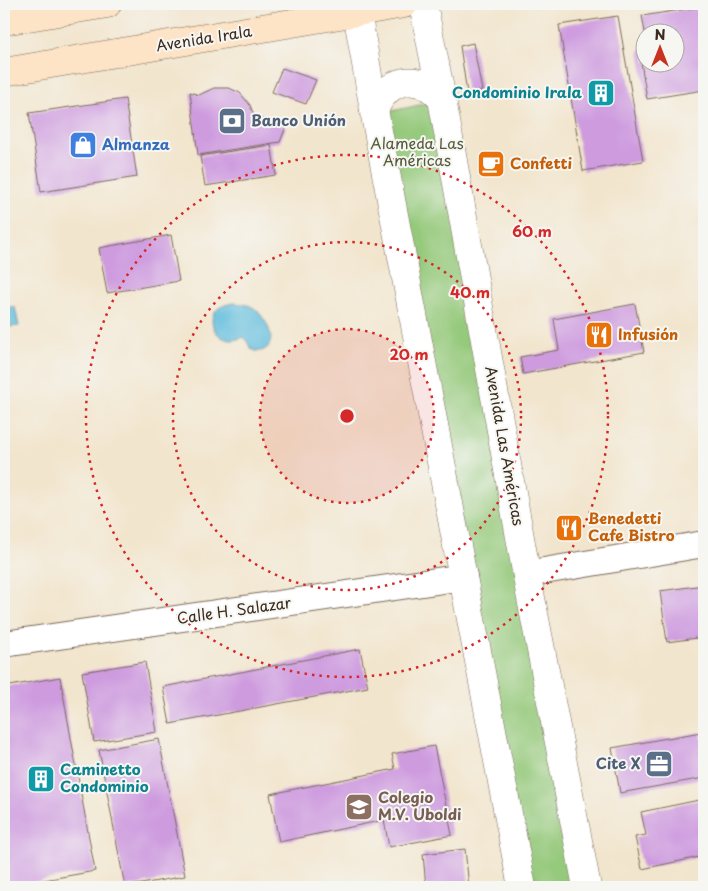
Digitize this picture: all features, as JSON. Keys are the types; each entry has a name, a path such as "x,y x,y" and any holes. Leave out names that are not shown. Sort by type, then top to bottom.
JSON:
{"main road":[{"path":"4,21 107,4"},
{"name":"Avenida Irala","path":"4,72 404,4"}],"street":[{"name":"Avenida Las Américas","path":"423,4 442,99 526,574 587,887"},
{"path":"357,12 522,887"},
{"path":"374,110 379,99 387,90 398,83 423,83 434,89 442,99"},
{"path":"526,574 704,544"},
{"name":"Calle H. Salazar","path":"4,644 464,577"}],"green space":[{"name":"Alameda Las Américas","path":"433,102 582,887 531,887 383,113"}],"water":[{"path":"235,303 252,307 264,319 271,339 269,346 264,350 253,350 244,337 234,340 225,339 214,330 212,323 216,310 224,305"},
{"path":"4,307 15,307 19,326 4,328"}],"building":[{"path":"700,7 704,28 704,59 700,60 704,90 647,99 643,72 686,72 686,22 643,22 642,16"},
{"name":"Condominio Irala","path":"618,16 643,161 583,171 559,25"},
{"path":"473,43 482,91 467,93 460,46"},
{"name":"Banco Unión","path":"282,68 316,80 306,104 272,92"},
{"name":"Banco Unión","path":"214,88 229,88 240,93 250,105 254,116 286,127 280,142 198,155 190,92 199,95"},
{"name":"Almanza","path":"125,99 137,177 41,192 29,113"},
{"path":"271,145 276,175 205,186 200,156"},
{"path":"171,235 179,281 107,293 99,248"},
{"name":"Infusión","path":"635,304 644,352 523,374 520,357 559,350 554,319"},
{"path":"704,585 704,637 667,642 660,591"},
{"path":"360,649 368,687 170,724 163,687"},
{"path":"145,662 157,732 94,742 82,672"},
{"name":"Caminetto Condominio","path":"60,677 95,871 5,887 4,687"},
{"name":"Cite X","path":"701,732 704,750 704,778 620,793 612,748"},
{"path":"159,739 185,876 125,887 99,750"},
{"name":"Colegio M.V. Uboldi","path":"434,746 452,835 389,847 384,820 279,842 270,794 395,769 392,754"},
{"path":"704,799 704,856 642,869 635,837 646,835 641,812"},
{"path":"465,849 469,887 426,887 423,854"}],"place":[{"name":"Condominio Irala","path":"601,93"},
{"name":"Banco Unión","path":"232,121"},
{"name":"Almanza","path":"83,145"},
{"name":"Confetti","path":"491,164"},
{"name":"Infusión","path":"599,335"},
{"name":"Benedetti Cafe Bistro","path":"569,528"},
{"name":"Cite X","path":"659,764"},
{"name":"Caminetto Condominio","path":"41,779"},
{"name":"Colegio M.V. Uboldi","path":"359,807"}]}
